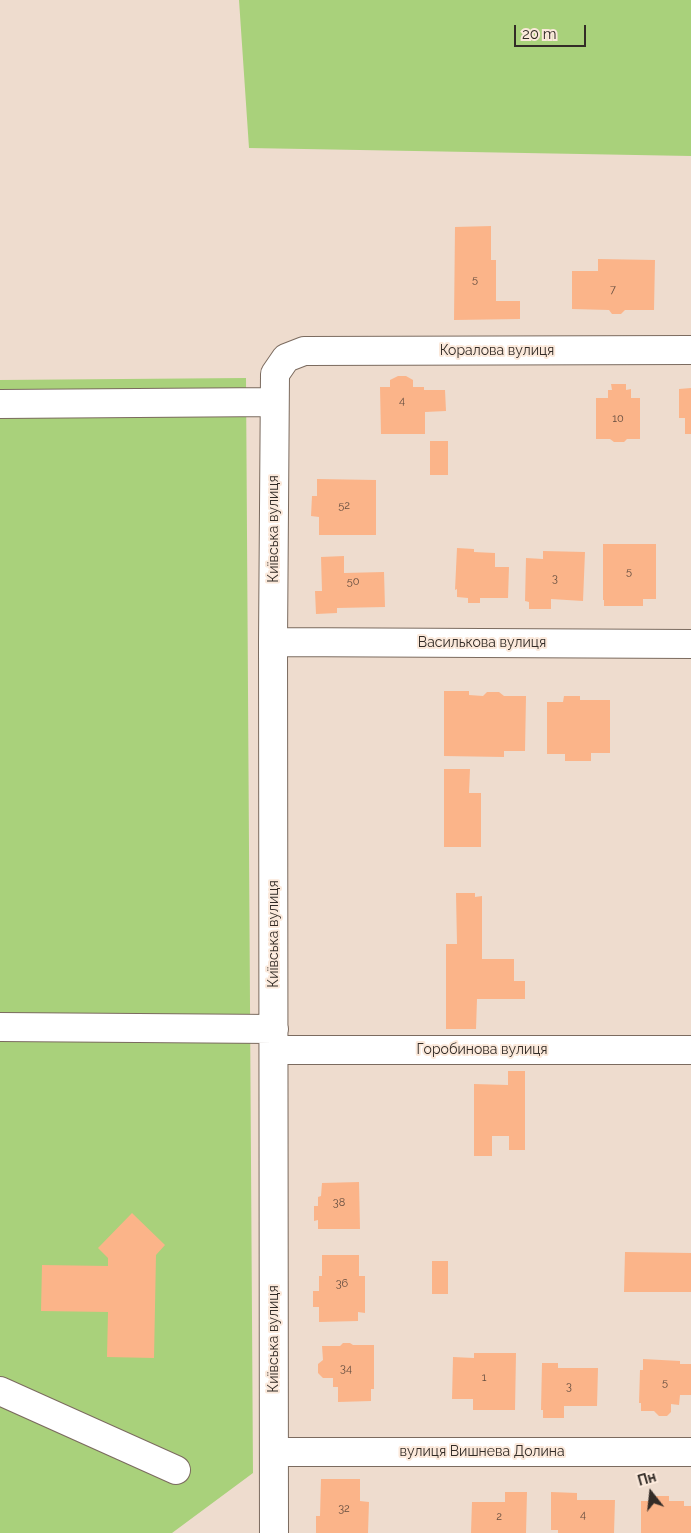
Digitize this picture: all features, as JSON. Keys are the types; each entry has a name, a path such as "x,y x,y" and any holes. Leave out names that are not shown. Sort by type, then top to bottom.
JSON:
{"street":[{"name":"Коралова вулиця","path":"304,351 691,350"},
{"name":"Київська вулиця","path":"274,1533 274,402 275,374 286,358 304,351"},
{"path":"0,404 274,402"},
{"name":"Василькова вулиця","path":"274,642 691,644"},
{"name":"Горобинова вулиця","path":"0,1027 274,1040 691,1050"},
{"path":"0,1391 176,1470"},
{"name":"вулиця Вишнева Долина","path":"274,1452 691,1452"}],"green space":[{"path":"239,0 691,0 691,156 249,148"},
{"path":"246,378 253,1473 172,1533 0,1533 0,380"}],"building":[{"path":"491,226 491,260 496,260 496,301 520,301 520,319 454,320 455,227"},
{"path":"598,259 655,260 654,310 625,310 621,314 612,314 609,310 572,309 572,271 598,271"},
{"path":"398,376 406,376 413,380 413,387 424,387 424,390 445,390 446,411 425,412 425,434 381,434 380,387 390,387 390,380"},
{"path":"611,384 626,384 626,390 631,389 631,398 640,398 640,439 614,442 610,439 596,439 596,398 608,398 608,390 612,390"},
{"path":"691,388 691,434 685,434 685,418 679,418 679,389"},
{"path":"430,441 448,441 448,475 430,475"},
{"path":"317,479 376,480 376,535 319,535 319,517 311,516 312,496 317,496"},
{"path":"603,544 656,544 656,599 643,599 643,606 604,606"},
{"path":"457,548 474,549 474,552 495,553 495,567 509,567 508,598 480,598 480,603 468,603 468,598 457,597 457,589 455,590"},
{"path":"543,551 585,552 583,601 551,599 551,609 529,609 529,602 525,601 526,558 543,559"},
{"path":"344,556 344,573 384,572 385,607 337,608 337,613 316,614 315,591 322,591 321,557"},
{"path":"444,691 469,691 469,695 483,696 487,692 499,692 504,696 526,696 525,751 504,751 504,757 444,756"},
{"path":"564,696 580,696 580,700 610,700 610,753 591,753 591,761 565,761 565,754 547,754 547,702 563,702"},
{"path":"444,769 470,769 469,793 481,793 481,847 444,847"},
{"path":"456,893 475,893 475,897 482,896 482,959 514,959 514,981 525,981 525,999 477,999 476,1029 446,1029 446,944 457,944"},
{"path":"508,1071 525,1071 525,1150 509,1150 509,1136 492,1136 492,1156 474,1156 474,1084 508,1085"},
{"path":"359,1182 360,1229 318,1229 318,1220 314,1221 314,1206 318,1206 318,1197 321,1196 322,1183"},
{"path":"132,1213 165,1245 156,1255 154,1358 107,1357 108,1312 41,1311 42,1265 108,1266 108,1258 98,1248"},
{"path":"625,1252 691,1253 691,1292 624,1292"},
{"path":"322,1255 359,1255 359,1276 365,1276 365,1313 358,1312 358,1321 319,1322 319,1307 313,1307 313,1291 319,1291 319,1276 322,1276"},
{"path":"432,1261 448,1261 448,1294 432,1294"},
{"path":"343,1343 374,1345 374,1389 371,1389 371,1401 338,1402 338,1387 333,1387 333,1378 323,1378 318,1373 318,1364 323,1360 322,1346 340,1346"},
{"path":"474,1353 516,1353 515,1410 473,1410 473,1399 452,1399 453,1357 474,1358"},
{"path":"643,1359 680,1361 680,1364 691,1364 691,1395 680,1395 679,1405 671,1404 671,1412 667,1416 659,1416 654,1411 641,1411 641,1403 639,1403 640,1370 643,1370"},
{"path":"542,1363 558,1363 558,1368 598,1368 597,1406 564,1406 564,1418 543,1418 543,1410 541,1410"},
{"path":"321,1479 360,1479 360,1501 369,1502 368,1533 316,1533 316,1516 320,1516"},
{"path":"505,1492 527,1492 526,1533 471,1533 472,1502 505,1502"},
{"path":"551,1492 577,1493 577,1500 615,1500 614,1533 558,1533 558,1530 551,1530"},
{"path":"654,1496 669,1496 669,1501 684,1501 684,1506 691,1506 691,1533 641,1533 641,1501 654,1501"}]}
